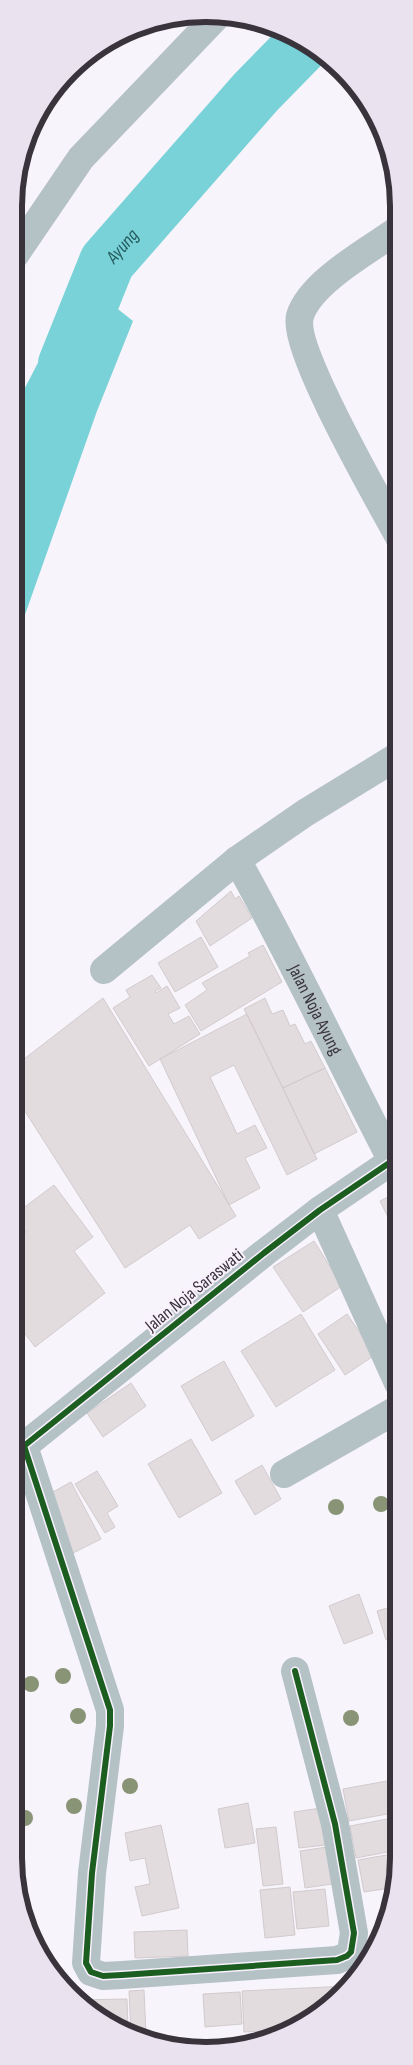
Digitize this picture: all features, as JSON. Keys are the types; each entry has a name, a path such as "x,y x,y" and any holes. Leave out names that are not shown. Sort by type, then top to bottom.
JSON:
{"street":[{"path":"22,245 81,158 211,22"},
{"path":"390,235 326,281 308,300 300,317 300,332 314,376 390,520"},
{"path":"104,970 237,860 305,814 390,761"},
{"name":"Jalan Noja Ayung","path":"237,860 282,941 333,1047 390,1150"},
{"name":"Jalan Noja Saraswati","path":"22,1448 320,1210 390,1162"},
{"path":"320,1210 390,1365"},
{"path":"284,1474 390,1414"},
{"path":"22,1459 110,1710 110,1726 92,1873 86,1963 91,1972 102,1976 122,1976 271,1966 337,1960 351,1952 354,1933 335,1824 295,1670"}],"water":[{"path":"81,280 133,321 97,411 22,623 22,394"}],"building":[{"path":"231,891 235,899 239,896 252,918 210,946 196,921"},
{"path":"201,937 218,967 175,992 158,963"},
{"path":"263,945 282,982 201,1031 185,1005 207,990 202,983 250,956 248,953"},
{"path":"152,975 161,988 155,991 156,993 167,986 180,1008 168,1014 174,1024 189,1016 200,1034 149,1066 113,1008 130,997 126,990"},
{"path":"103,998 236,1216 199,1239 190,1225 125,1268 22,1107 22,1061"},
{"path":"265,998 272,1014 283,1010 290,1026 295,1024 305,1044 311,1041 325,1068 283,1088 244,1009"},
{"path":"247,1014 317,1159 287,1175 234,1065 210,1077 237,1134 255,1125 267,1148 245,1158 260,1188 229,1205 160,1059"},
{"path":"325,1068 357,1132 314,1154 283,1088"},
{"path":"54,1185 93,1237 74,1251 105,1293 35,1347 22,1330 22,1235 26,1232 22,1226 22,1209"},
{"path":"390,1196 390,1221 380,1201"},
{"path":"314,1241 342,1286 303,1312 273,1267"},
{"path":"301,1314 335,1370 276,1407 241,1351"},
{"path":"347,1314 375,1355 345,1375 318,1334"},
{"path":"224,1361 254,1416 212,1441 181,1386"},
{"path":"131,1383 146,1406 103,1437 87,1413"},
{"path":"191,1439 222,1493 179,1518 148,1464"},
{"path":"262,1465 281,1499 255,1515 235,1481"},
{"path":"97,1471 118,1506 107,1513 115,1527 105,1533 75,1484"},
{"path":"71,1482 101,1539 71,1554 42,1498"},
{"path":"359,1594 373,1633 344,1644 329,1606"},
{"path":"390,1607 390,1639 386,1640 377,1611"},
{"path":"390,1780 390,1813 349,1821 343,1789"},
{"path":"248,1803 255,1843 225,1848 218,1809"},
{"path":"321,1808 326,1845 299,1848 294,1812"},
{"path":"390,1818 390,1852 356,1858 350,1826"},
{"path":"161,1825 179,1908 142,1916 135,1887 150,1884 145,1858 130,1861 125,1833"},
{"path":"276,1827 283,1884 263,1886 256,1829"},
{"path":"327,1847 332,1884 305,1888 300,1851"},
{"path":"390,1854 388,1888 364,1892 358,1860"},
{"path":"290,1887 295,1935 265,1938 260,1890"},
{"path":"325,1889 329,1926 297,1929 293,1892"},
{"path":"187,1930 188,1956 135,1958 134,1932"},
{"path":"339,1986 309,2011 288,2024 271,2031 244,2032 242,1991"},
{"path":"144,1990 146,2032 131,2026 129,1991"},
{"path":"240,1992 242,2024 205,2027 203,1994"},
{"path":"127,1999 128,2025 114,2018 89,2000"}],"waterway":[{"name":"Ayung","path":"66,364 107,262 256,92 299,48"}],"cycle path":[{"path":"22,1448 264,1253 320,1210 390,1162"},
{"path":"24,1446 110,1710 110,1726 92,1873 86,1963 91,1972 103,1976 337,1960 351,1952 354,1933 335,1824 295,1671"}]}
